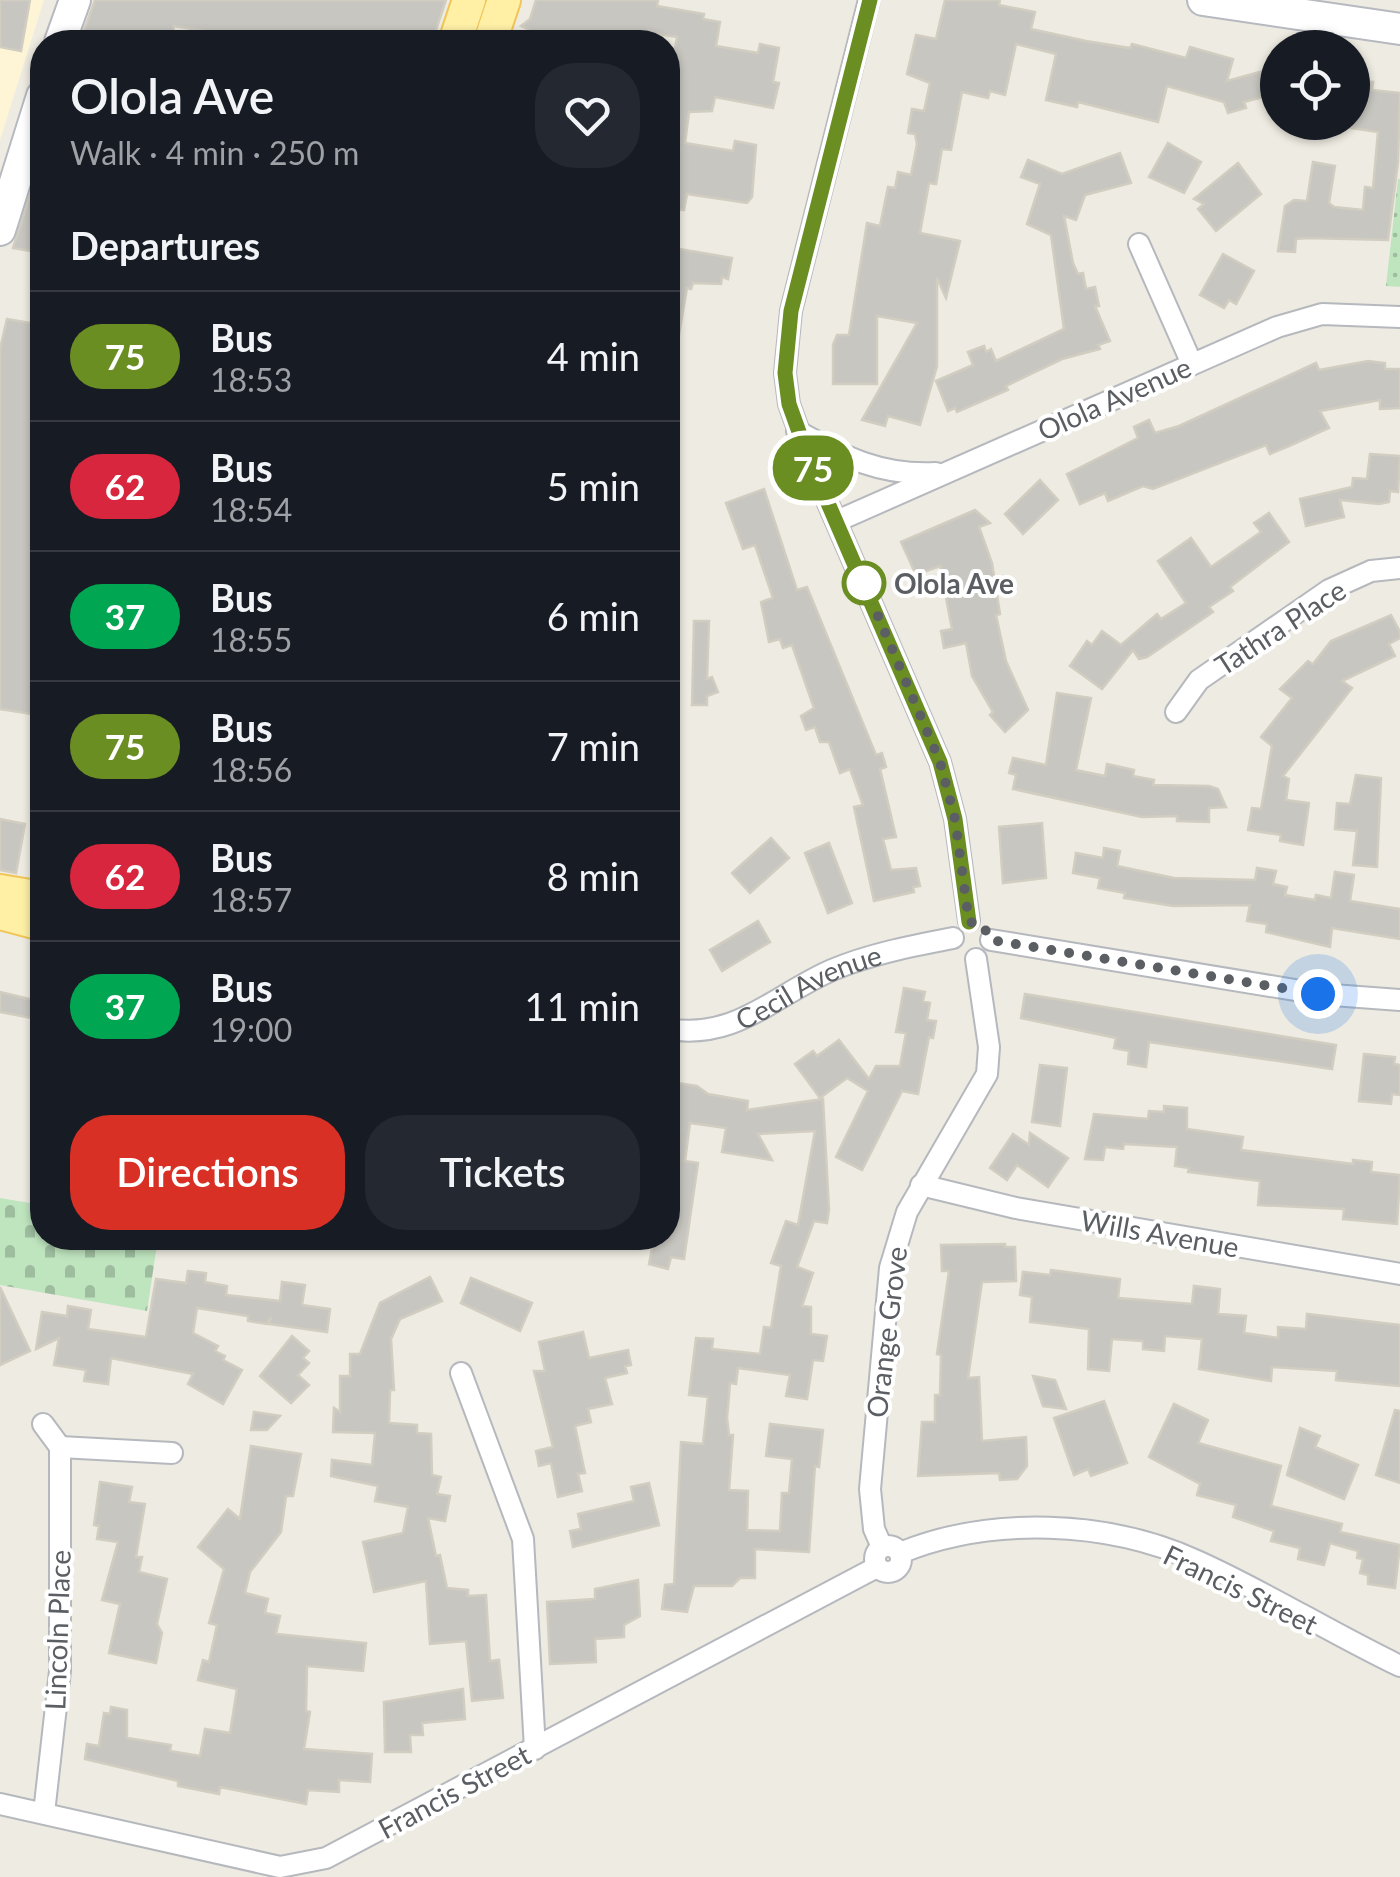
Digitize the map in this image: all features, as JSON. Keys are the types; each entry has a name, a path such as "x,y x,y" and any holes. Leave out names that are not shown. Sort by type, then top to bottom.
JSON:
{"main road":[{"path":"460,30 469,0"},
{"path":"494,30 504,0"},
{"path":"0,891 30,896"},
{"path":"0,913 30,924"},
{"path":"0,927 30,928"}],"street":[{"path":"64,30 75,0"},
{"path":"870,0 785,343 785,373 797,431 940,762 955,819 969,922"},
{"path":"1204,0 1400,29"},
{"path":"0,230 30,134"},
{"path":"1139,244 1192,364"},
{"name":"Olola Avenue","path":"838,521 1278,327 1322,314 1400,317"},
{"path":"797,431 863,466 892,473 947,473"},
{"name":"Tathra Place","path":"1176,712 1198,680 1329,590 1371,571 1400,568"},
{"path":"969,922 982,924 991,940 987,952 976,959 958,954 953,938 958,927 969,922"},
{"name":"Cecil Avenue","path":"680,1029 706,1032 728,1028 836,968 953,938"},
{"path":"991,940 1318,994 1400,1000"},
{"name":"Orange Grove","path":"886,1556 874,1529 870,1490 890,1268 899,1230 921,1184 987,1074 989,1047 976,959"},
{"name":"Wills Avenue","path":"921,1184 1016,1208 1400,1274"},
{"path":"461,1372 522,1539 535,1748"},
{"path":"43,1424 60,1447 172,1453"},
{"name":"Lincoln Place","path":"44,1813 60,1670 60,1447"},
{"name":"Francis Street","path":"0,1804 236,1858 302,1866 326,1858 535,1748 886,1556 944,1537 989,1530 1086,1532 1143,1542 1195,1560 1400,1666"}],"shaded area":[{"path":"0,0 44,0 35,30 30,30 30,45 0,140"}],"green space":[{"path":"1400,179 1400,287 1386,286"},
{"path":"0,1198 30,1203 30,1250 156,1250 147,1311 0,1285"}],"building":[{"path":"0,0 30,0 21,51 0,47"},
{"path":"95,0 446,0 436,30 198,30 174,26 173,30 84,30"},
{"path":"536,0 658,0 657,6 704,14 703,19 720,22 716,46 758,53 760,44 779,48 773,82 779,83 773,108 715,97 712,111 689,112 685,143 733,151 735,141 756,145 752,197 747,203 687,194 684,210 680,210 680,30 528,30 521,26 530,19"},
{"path":"945,0 1000,0 999,5 1035,12 1031,29 1130,48 1132,44 1186,58 1190,47 1233,59 1227,81 1260,72 1260,98 1244,102 1246,108 1228,113 1224,102 1167,86 1158,122 1078,102 1077,107 1046,100 1056,54 1016,44 1005,95 990,91 988,98 962,92 951,150 942,149 936,184 929,183 920,233 960,241 946,298 937,278 937,366 920,425 888,416 885,426 862,420 917,323 877,316 877,384 833,384 833,345 837,335 849,335 867,223 880,226 888,187 895,188 898,172 911,175 917,144 915,134 908,133 912,109 924,111 930,83 907,74 916,35 936,39"},
{"path":"1370,82 1372,90 1400,93 1398,162 1388,240 1296,239 1295,252 1278,251 1285,206 1294,200 1307,201 1313,162 1335,166 1329,203 1363,210 1365,187 1373,188 1378,132 1370,131"},
{"path":"1168,143 1201,162 1184,193 1149,177"},
{"path":"1120,153 1131,183 1085,195 1076,220 1064,216 1073,263 1078,274 1083,273 1086,289 1095,287 1099,306 1095,306 1110,341 1098,345 1100,349 1062,359 1006,386 1008,390 957,412 955,408 948,411 936,381 973,365 968,352 984,346 986,352 991,349 996,361 1064,329 1051,235 1027,224 1040,184 1021,177 1028,160 1062,174"},
{"path":"1238,163 1261,194 1216,231 1198,209 1204,204 1194,199"},
{"path":"30,196 30,251 13,248"},
{"path":"680,249 732,258 728,279 722,277 721,284 693,283 691,289 687,288 680,329"},
{"path":"1223,254 1254,271 1236,304 1229,300 1224,308 1200,295"},
{"path":"7,319 30,323 30,714 0,709 0,349"},
{"path":"1368,361 1385,363 1385,369 1400,369 1400,408 1380,409 1380,400 1320,411 1329,428 1270,454 1266,445 1153,489 1143,486 1108,501 1105,493 1080,504 1067,474 1138,438 1134,427 1149,420 1155,433 1179,426 1316,363 1319,370"},
{"path":"1370,454 1400,456 1398,492 1390,491 1389,502 1379,504 1340,500 1344,517 1306,526 1300,499 1352,487 1353,478 1367,479"},
{"path":"1040,480 1058,500 1023,534 1005,514"},
{"path":"764,489 797,590 807,587 876,755 882,753 886,767 880,769 896,837 883,839 891,870 916,868 920,886 913,887 914,892 874,901 854,807 863,805 850,769 840,773 829,742 820,742 815,727 806,730 801,716 814,708 792,645 783,648 780,639 769,642 761,602 773,598 755,545 743,549 726,503"},
{"path":"975,510 990,523 979,527 992,563 1000,614 996,615 1006,661 1028,710 1005,732 990,715 993,712 972,676 966,643 944,648 941,631 952,629 940,566 916,575 901,542"},
{"path":"1269,513 1289,542 1230,587 1233,591 1209,607 1213,612 1147,657 1139,659 1133,650 1102,689 1070,666 1087,641 1092,645 1102,631 1121,645 1157,614 1161,619 1186,603 1158,561 1191,538 1211,567 1261,532 1254,523"},
{"path":"1391,615 1400,632 1400,638 1389,644 1395,656 1342,681 1352,688 1283,776 1289,779 1286,800 1309,803 1303,845 1280,841 1281,835 1248,830 1252,808 1261,809 1272,746 1261,737 1292,698 1280,689 1308,661 1313,664 1331,641"},
{"path":"694,621 709,621 707,679 712,677 718,692 707,696 707,705 692,705"},
{"path":"1057,693 1091,698 1076,770 1105,776 1107,764 1134,770 1133,776 1154,780 1153,785 1209,786 1218,789 1226,807 1209,808 1209,822 1177,821 1177,816 1142,817 1013,789 1016,775 1009,773 1013,758 1046,765"},
{"path":"1356,775 1381,778 1377,867 1353,865 1357,831 1335,829 1337,803 1350,804"},
{"path":"0,819 25,824 16,873 0,870"},
{"path":"1042,823 1046,878 1003,883 999,827"},
{"path":"771,838 789,858 750,893 732,873"},
{"path":"829,843 852,903 828,913 805,853"},
{"path":"1104,848 1120,851 1117,866 1174,878 1255,880 1257,868 1276,871 1273,884 1287,887 1285,895 1315,900 1316,895 1331,898 1335,872 1354,875 1350,901 1400,909 1400,939 1332,928 1330,947 1266,932 1267,924 1247,921 1250,905 1173,906 1124,898 1125,893 1098,888 1100,878 1073,873 1076,853 1103,858"},
{"path":"758,921 770,942 722,971 710,950"},
{"path":"904,988 925,992 923,1001 930,1003 927,1020 936,1021 933,1038 929,1037 918,1094 902,1091 862,1170 836,1157 868,1091 847,1078 820,1098 795,1064 813,1051 817,1056 839,1040 869,1079 876,1066 900,1066 906,1033 896,1032"},
{"path":"0,992 30,999 30,1018 0,1012"},
{"path":"1025,994 1336,1045 1332,1069 1149,1042 1146,1067 1128,1064 1129,1051 1114,1048 1116,1038 1021,1018"},
{"path":"1364,1054 1395,1057 1394,1064 1400,1065 1400,1095 1392,1094 1391,1104 1359,1101"},
{"path":"1040,1065 1067,1068 1060,1126 1032,1122"},
{"path":"680,1083 697,1086 708,1094 748,1101 747,1110 823,1099 827,1223 814,1221 797,1267 813,1273 802,1306 811,1307 811,1334 827,1336 823,1361 813,1360 807,1399 786,1396 790,1375 738,1368 736,1384 730,1383 727,1418 729,1435 733,1435 729,1490 748,1491 747,1530 780,1531 782,1493 789,1493 792,1459 766,1456 770,1424 823,1430 819,1467 815,1466 809,1552 755,1549 755,1578 740,1578 732,1586 694,1586 687,1612 662,1609 665,1585 674,1584 681,1442 703,1444 708,1397 689,1395 696,1338 713,1339 712,1349 760,1354 764,1327 771,1328 781,1266 771,1263 786,1221 798,1225 815,1131 758,1134 772,1160 722,1152 726,1128 690,1123 685,1161 698,1163 684,1259 671,1257 668,1269 649,1264 652,1250 680,1250"},
{"path":"1164,1106 1187,1108 1187,1129 1243,1137 1241,1150 1353,1164 1353,1160 1372,1162 1371,1172 1400,1175 1397,1224 1343,1219 1344,1209 1258,1205 1260,1181 1188,1172 1189,1168 1175,1166 1177,1147 1124,1144 1123,1149 1105,1147 1103,1160 1085,1159 1094,1114 1148,1119 1149,1111 1164,1112"},
{"path":"1030,1133 1068,1158 1048,1187 1017,1165 1007,1180 990,1168 1013,1134 1029,1145"},
{"path":"941,1245 1015,1247 1016,1281 982,1282 968,1378 979,1377 982,1441 1026,1437 1027,1466 1017,1479 1000,1480 999,1473 918,1476 922,1422 935,1422 935,1395 940,1395 941,1355 937,1354 949,1271 942,1271"},
{"path":"1051,1270 1120,1279 1118,1298 1192,1304 1194,1286 1220,1289 1218,1314 1246,1316 1244,1333 1278,1338 1278,1327 1306,1329 1307,1314 1400,1325 1400,1386 1336,1380 1337,1371 1272,1367 1271,1381 1199,1369 1202,1339 1165,1336 1164,1351 1143,1349 1143,1341 1112,1339 1109,1371 1088,1369 1089,1329 1030,1322 1032,1297 1020,1295 1023,1272 1050,1275"},
{"path":"188,1271 206,1273 205,1282 227,1286 226,1295 280,1301 282,1282 305,1285 302,1305 330,1309 327,1332 269,1324 271,1317 267,1324 248,1321 248,1316 197,1308 193,1333 218,1346 215,1351 225,1356 223,1360 242,1370 223,1404 188,1384 193,1374 111,1358 108,1384 84,1381 86,1370 54,1365 59,1338 36,1349 42,1312 67,1316 68,1306 91,1310 88,1329 146,1337 156,1279 186,1283"},
{"path":"430,1277 442,1301 400,1319 391,1339 394,1390 390,1390 389,1423 417,1425 417,1433 431,1434 432,1475 441,1477 437,1494 450,1496 445,1521 428,1518 436,1556 440,1555 447,1588 468,1590 468,1596 486,1595 490,1661 499,1660 503,1698 472,1701 466,1641 430,1644 426,1581 374,1592 363,1542 403,1533 408,1507 375,1501 378,1486 331,1476 332,1460 372,1465 375,1433 333,1432 334,1408 340,1412 340,1376 350,1376 350,1354 360,1354 380,1303"},
{"path":"471,1278 532,1303 520,1331 461,1303"},
{"path":"0,1287 30,1351 0,1365"},
{"path":"583,1332 589,1358 628,1350 631,1365 625,1366 627,1373 605,1378 612,1404 588,1409 591,1422 575,1426 585,1473 578,1474 582,1491 558,1497 551,1463 539,1466 536,1451 553,1447 534,1371 545,1371 539,1342"},
{"path":"292,1336 309,1351 303,1358 309,1363 298,1375 309,1385 291,1403 260,1376"},
{"path":"1033,1376 1055,1380 1066,1409 1043,1406"},
{"path":"1104,1401 1127,1463 1091,1476 1088,1469 1074,1475 1054,1418"},
{"path":"1174,1404 1208,1420 1198,1443 1281,1466 1271,1506 1342,1524 1340,1532 1400,1545 1395,1588 1368,1584 1368,1575 1360,1573 1363,1559 1357,1558 1358,1551 1330,1543 1324,1565 1298,1559 1300,1548 1271,1541 1274,1531 1233,1517 1236,1505 1197,1495 1200,1484 1149,1457"},
{"path":"1395,1410 1400,1411 1400,1483 1376,1475"},
{"path":"254,1412 280,1416 267,1430 251,1430"},
{"path":"1300,1428 1320,1436 1315,1447 1358,1465 1344,1499 1287,1475"},
{"path":"251,1446 301,1454 293,1496 286,1496 281,1532 250,1572 245,1593 268,1599 265,1613 280,1616 276,1634 366,1643 363,1671 307,1666 306,1711 310,1712 304,1749 372,1754 370,1782 339,1780 339,1792 308,1790 306,1804 220,1787 219,1794 178,1786 178,1781 85,1759 87,1744 99,1746 104,1713 110,1714 111,1707 127,1710 127,1738 171,1745 170,1751 200,1756 205,1729 230,1733 237,1689 198,1680 203,1660 209,1662 217,1625 209,1623 224,1569 198,1547 228,1509 240,1519"},
{"path":"100,1482 132,1487 129,1502 145,1504 136,1557 142,1557 139,1572 167,1579 157,1624 162,1633 156,1663 109,1653 120,1604 102,1600 118,1542 97,1539 99,1526 94,1525"},
{"path":"649,1483 659,1525 573,1547 570,1531 581,1529 578,1514 634,1501 631,1487"},
{"path":"638,1580 640,1616 624,1625 624,1637 595,1639 596,1662 550,1664 547,1602 595,1599 595,1589"},
{"path":"463,1689 465,1719 422,1723 423,1735 410,1735 411,1752 385,1752 384,1702"}],"bus line":[{"name":"75","path":"870,0 791,311 785,373 797,431 940,762 955,819 969,922"}],"place":[{"name":"Olola Ave","path":"864,583"}],"route":[{"path":"864,583 940,762 955,819 969,922 982,924 991,940 1318,994"}]}
